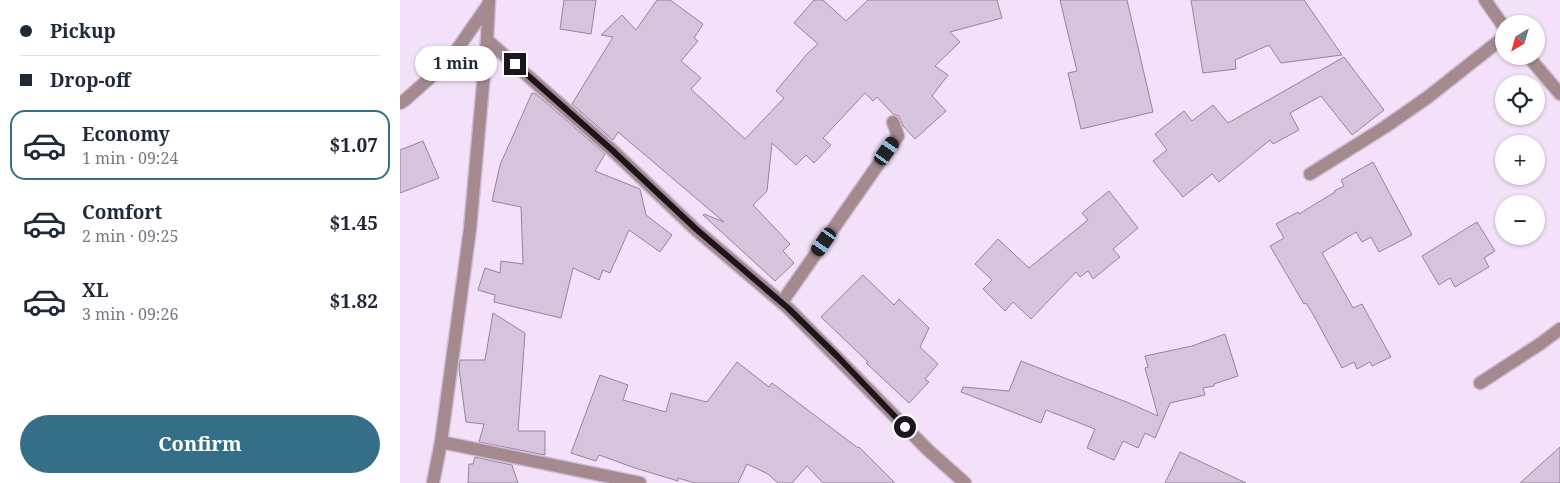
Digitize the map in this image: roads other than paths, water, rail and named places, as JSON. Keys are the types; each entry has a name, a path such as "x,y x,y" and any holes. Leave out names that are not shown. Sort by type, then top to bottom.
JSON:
{"street":[{"path":"1485,0 1496,15"},
{"path":"433,483 441,442 470,229 489,2"},
{"path":"400,103 449,61 489,2"},
{"path":"487,40 612,150 696,229 782,302 928,450 965,483"},
{"path":"1310,174 1385,127 1428,97 1495,44"},
{"path":"1536,65 1560,94"},
{"path":"782,302 898,136 893,122"},
{"path":"1480,383 1560,329"},
{"path":"441,442 640,483"}]}
